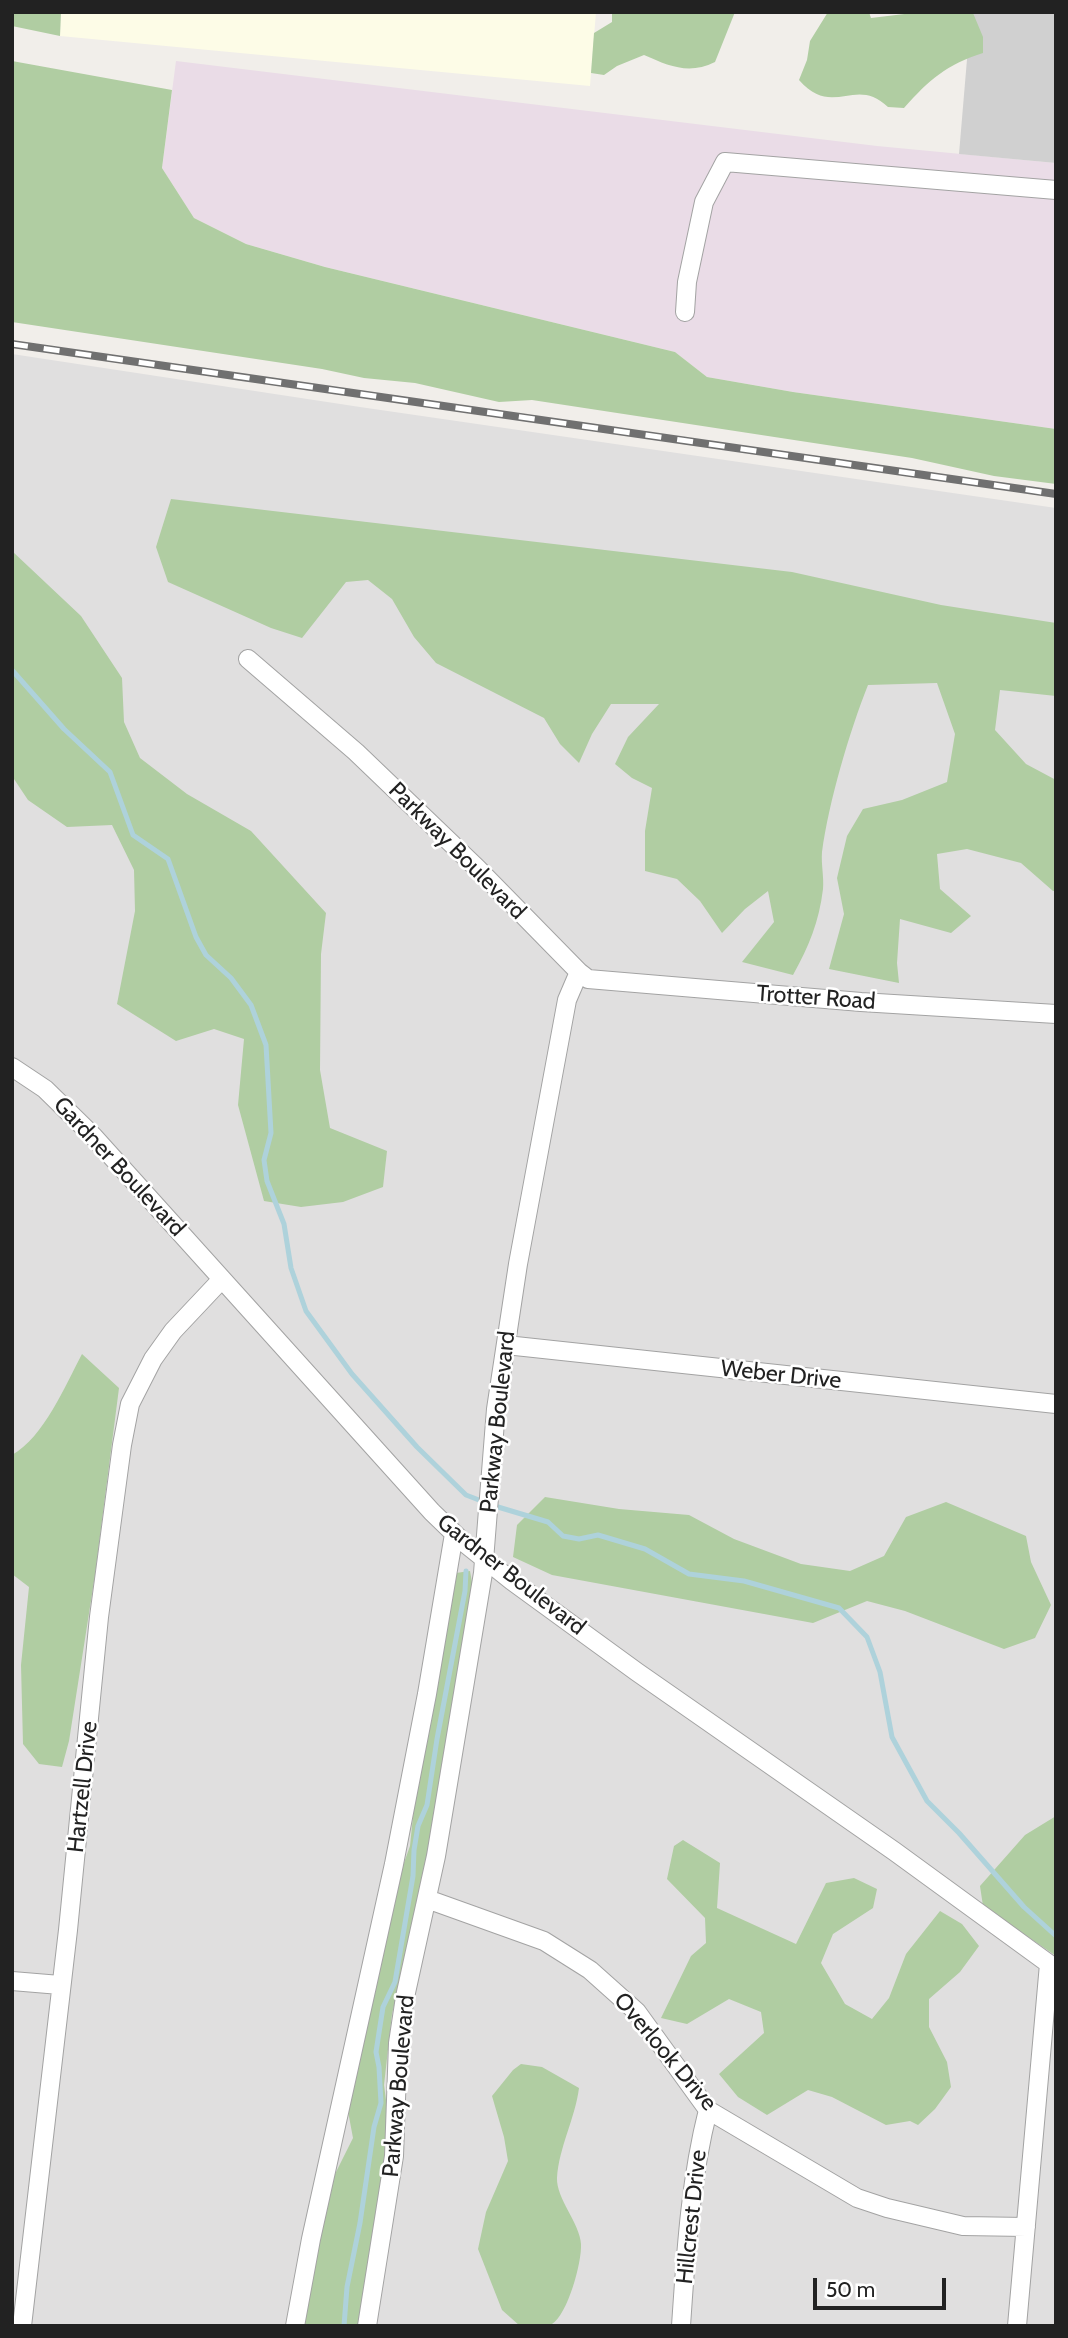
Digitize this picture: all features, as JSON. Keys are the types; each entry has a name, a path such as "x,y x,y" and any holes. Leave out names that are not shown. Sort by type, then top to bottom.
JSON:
{"street":[{"path":"685,312 687,282 704,202 724,162 1056,190"},
{"name":"Parkway Boulevard","path":"248,659 356,752 478,869 579,972 567,1000 518,1264 496,1409 484,1559 427,1899 405,1997 398,2043 394,2156 367,2326"},
{"name":"Trotter Road","path":"579,972 596,981 1056,1014"},
{"name":"Gardner Boulevard","path":"12,1067 45,1089 94,1137 454,1534 637,1672 894,1850 1052,1966"},
{"name":"Hartzell Drive","path":"22,2326 99,1617 116,1485 130,1404 153,1359 173,1331 222,1279"},
{"name":"Weber Drive","path":"506,1345 1056,1404"},
{"name":"Parkway Boulevard","path":"295,2326 313,2228 394,1864 454,1534"},
{"name":"Overlook Drive","path":"427,1899 544,1941 590,1970 637,2012 708,2110 857,2198 963,2226 1026,2227"},
{"path":"1017,2326 1052,1966"},
{"path":"12,1980 60,1985"},
{"name":"Hillcrest Drive","path":"681,2326 690,2204 697,2153 708,2110"}],"shaded area":[{"path":"61,12 596,12 590,86 60,36"},
{"path":"971,12 1056,12 1056,163 959,154"},
{"path":"176,61 877,146 1056,163 1056,429 793,392 707,377 675,352 325,267 246,244 194,218 162,168"},
{"path":"12,354 1056,508 1056,2326 12,2326"}],"green space":[{"path":"12,12 61,12 60,36 12,26"},
{"path":"612,12 735,12 715,62 706,66 679,68 644,55 617,66 604,75 591,73 594,33 612,22"},
{"path":"828,12 869,12 871,18 921,12 973,13 983,37 983,53 939,74 904,108 888,107 876,98 865,95 823,96 811,91 799,80 807,60 810,41"},
{"path":"12,61 172,90 162,168 194,218 246,244 325,267 675,352 707,377 793,392 1056,429 1056,484 994,476 912,458 532,400 499,402 415,383 364,378 322,369 12,322"},
{"path":"171,499 792,572 941,605 1056,623 1056,696 1000,690 995,730 1026,764 1056,780 1056,891 1021,863 967,849 937,854 940,889 971,916 951,933 900,919 897,963 899,983 829,969 844,914 837,878 847,836 863,809 902,800 947,782 955,734 937,683 868,685 835,789 822,852 821,901 804,954 793,975 742,962 774,922 768,891 745,909 722,933 700,901 677,879 645,871 645,831 652,788 632,778 615,764 628,737 659,704 611,704 592,734 579,763 560,744 544,718 436,663 414,637 392,599 368,580 346,582 302,638 271,628 168,582 156,547"},
{"path":"12,551 81,616 122,678 124,722 140,758 187,794 251,831 326,913 321,954 320,1070 330,1128 387,1151 383,1187 343,1202 301,1207 264,1201 238,1105 244,1039 214,1029 176,1041 117,1004 135,911 134,870 112,825 67,827 28,800 12,776"},
{"path":"82,1354 119,1388 95,1575 69,1741 62,1767 39,1764 23,1744 21,1665 29,1587 12,1574 12,1455 44,1424"},
{"path":"545,1497 619,1509 689,1515 734,1539 801,1564 850,1571 884,1556 906,1517 946,1502 1026,1536 1031,1562 1051,1605 1035,1638 1004,1649 905,1611 867,1601 813,1623 552,1575 513,1557 517,1525"},
{"path":"470,1571 473,1588 434,1846 392,2014 384,2085 389,2122 385,2168 361,2326 301,2326 332,2180 353,2138 347,2106 396,1885 410,1846 415,1797 456,1573"},
{"path":"1056,1816 1056,1956 983,1906 980,1886 1025,1835"},
{"path":"683,1840 720,1863 717,1908 796,1944 826,1883 854,1878 877,1889 873,1908 833,1934 821,1963 845,2004 872,2019 889,1998 906,1954 940,1911 962,1924 979,1946 960,1972 929,1999 929,2027 947,2062 951,2087 935,2109 918,2125 910,2121 886,2125 832,2097 808,2090 767,2115 738,2097 719,2074 764,2033 761,2012 729,1999 687,2024 661,2018 691,1956 706,1943 705,1918 667,1879 674,1846"},
{"path":"521,2064 542,2067 579,2088 557,2178 560,2194 580,2236 579,2263 563,2310 552,2324 541,2326 520,2326 502,2310 478,2249 486,2212 508,2161 492,2096"}],"waterway":[{"path":"12,670 64,729 110,772 133,835 168,859 196,937 206,955 231,978 251,1005 266,1045 271,1133 264,1160 267,1181 284,1224 291,1268 306,1311 352,1374 417,1447 466,1495 479,1500"},
{"path":"498,1507 548,1522 563,1536 579,1539 598,1535 645,1549 689,1574 744,1581 839,1608 867,1637 880,1672 892,1737 927,1801 1024,1907 1056,1936"},
{"path":"344,2326 347,2287 360,2223 374,2127 381,2103 376,2052 383,2007 395,1982 413,1876 418,1826 427,1805 465,1591 466,1571"}],"railway":[{"path":"12,344 1056,494"}]}
